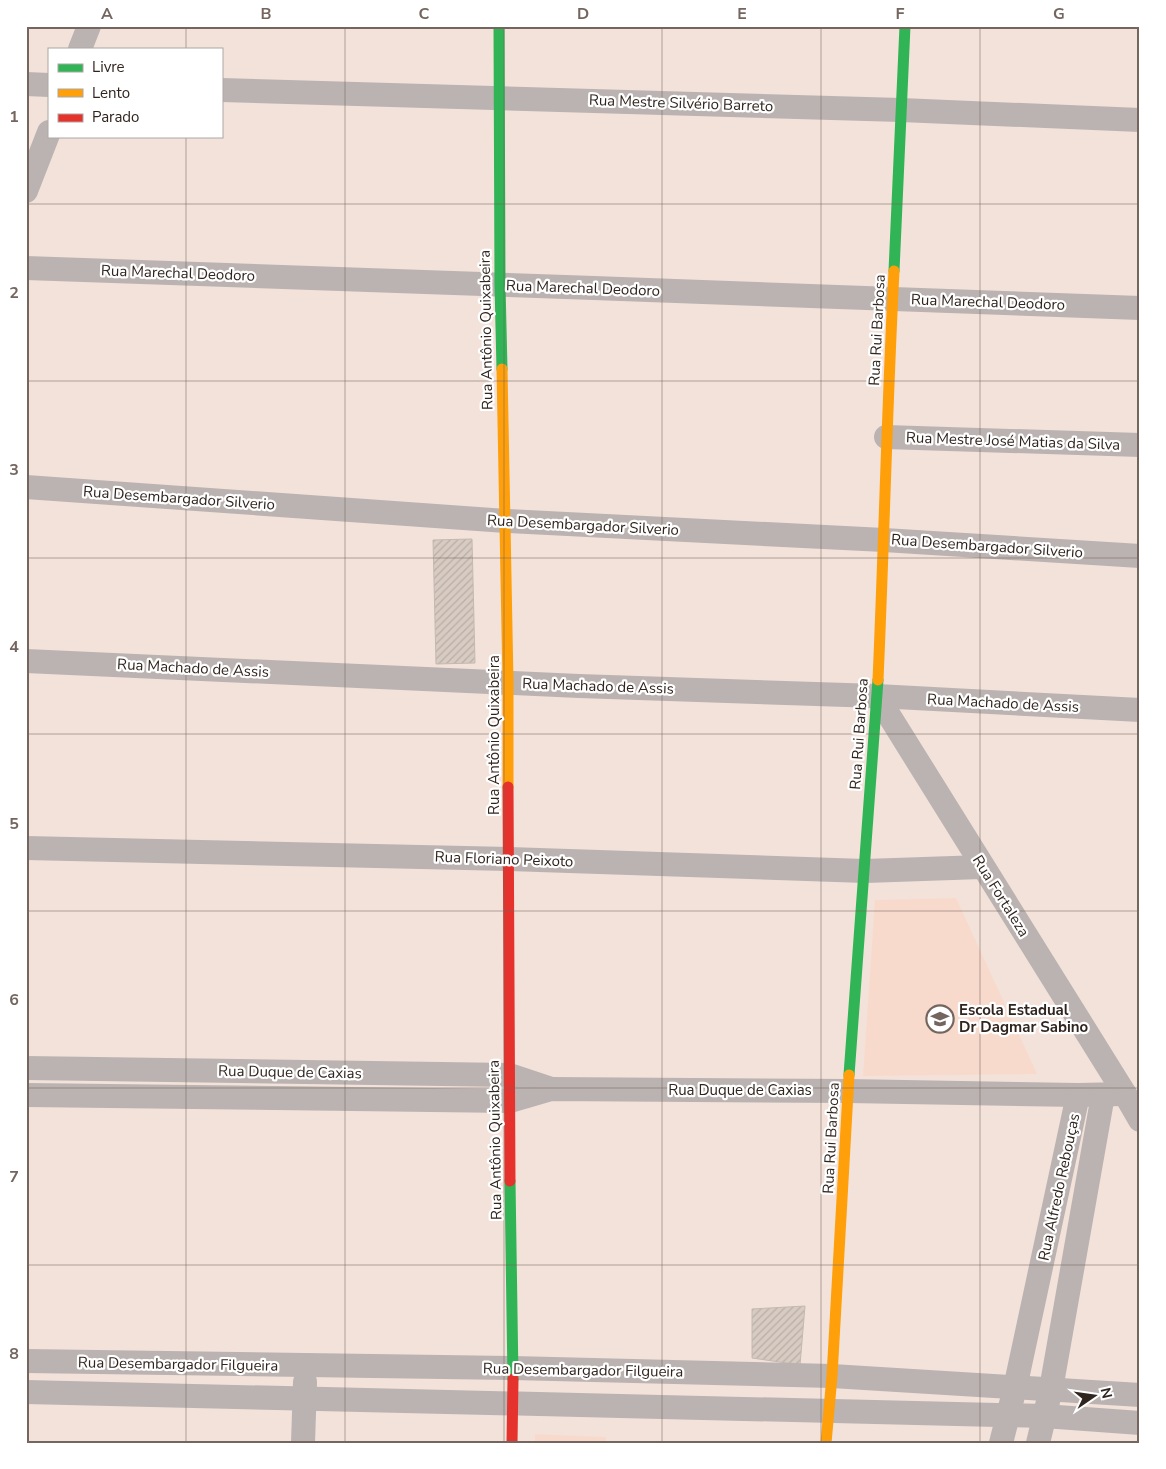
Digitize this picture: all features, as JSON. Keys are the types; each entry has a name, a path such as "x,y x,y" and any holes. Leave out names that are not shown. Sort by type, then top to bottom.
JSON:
{"street":[{"path":"80,48 89,26"},
{"name":"Rua Antônio Quixabeira","path":"498,26 500,285 506,521 510,859 509,1075 513,1368 512,1443"},
{"name":"Rua Rui Barbosa","path":"826,1443 832,1376 848,1091 877,696 884,540 886,437 894,298 905,26"},
{"path":"26,84 48,85"},
{"name":"Rua Mestre Silvério Barreto","path":"222,90 902,110 1140,120"},
{"path":"26,191 48,135"},
{"name":"Rua Marechal Deodoro","path":"26,268 1140,308"},
{"name":"Rua Mestre José Matias da Silva","path":"886,437 1140,445"},
{"name":"Rua Desembargador Silverio","path":"26,487 506,521 884,540 1140,556"},
{"name":"Rua Machado de Assis","path":"26,661 877,696 1140,710"},
{"name":"Rua Fortaleza","path":"877,696 982,867 1114,1095 1140,1120"},
{"name":"Rua Floriano Peixoto","path":"26,848 510,859 865,871 982,867"},
{"name":"Rua Duque de Caxias","path":"26,1068 509,1075 551,1089"},
{"name":"Rua Duque de Caxias","path":"26,1095 510,1101 551,1089 1078,1095"},
{"name":"Rua Alfredo Rebouças","path":"1001,1443 1015,1388 1078,1095 1114,1095 1038,1443"},
{"name":"Rua Desembargador Filgueira","path":"26,1361 513,1368 832,1376 1140,1395"},
{"path":"303,1443 305,1366"},
{"name":"Rua Desembargador Filgueira","path":"26,1392 1044,1416 1140,1423"}],"shaded area":[{"name":"Escola Estadual Dr Dagmar Sabino","path":"956,898 1037,1074 863,1076 875,900"},
{"path":"535,1434 606,1437 606,1443 535,1443"}],"building":[{"path":"472,539 475,663 436,664 433,540"},
{"path":"805,1306 800,1365 752,1358 752,1309"}],"traffic: fast":[{"path":"499,26 502,369"},
{"path":"894,271 905,26"},
{"path":"849,1075 878,680"},
{"path":"510,1181 513,1379"}],"traffic: slow":[{"path":"878,680 894,271"},
{"path":"502,369 508,682 508,787"},
{"path":"826,1443 832,1376 849,1075"}],"traffic: jam":[{"path":"508,787 510,1181"},
{"path":"512,1443 513,1379"}],"place":[{"name":"Escola Estadual Dr Dagmar Sabino","path":"940,1019"}]}
